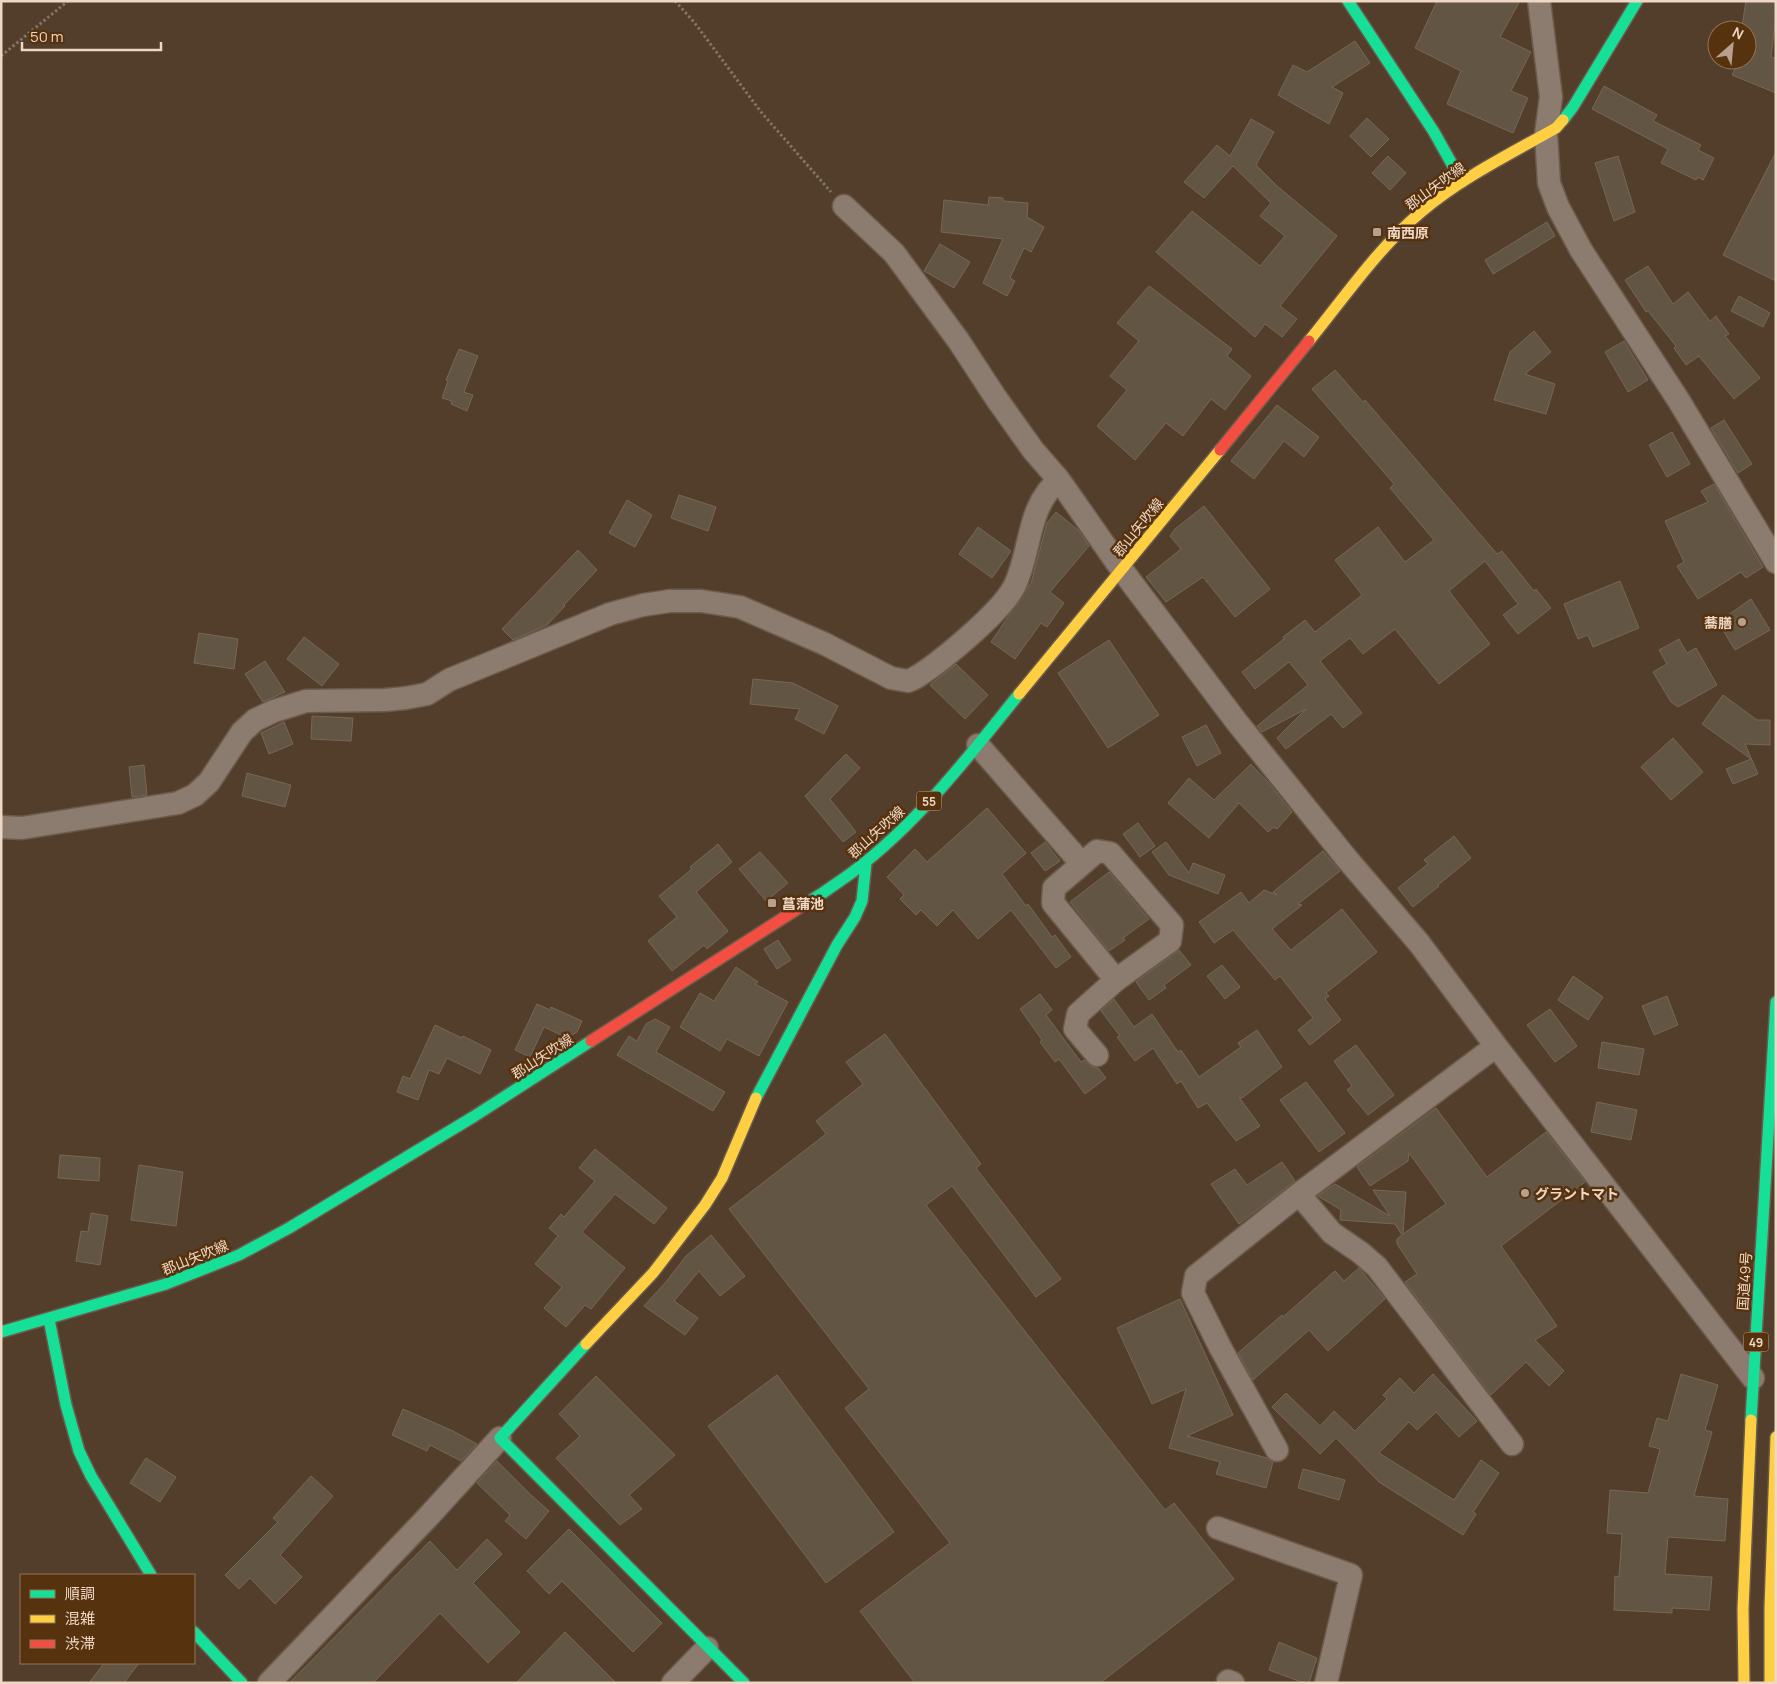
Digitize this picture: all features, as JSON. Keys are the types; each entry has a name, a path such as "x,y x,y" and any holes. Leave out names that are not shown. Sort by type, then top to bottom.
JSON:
{"main road":[{"path":"1348,1 1434,132 1462,182"},
{"name":"郡山矢吹線","path":"1,1332 166,1284 239,1255 289,1228 473,1117 866,863 913,818 978,746 1391,240 1421,212 1462,182 1556,128 1573,106 1638,1"},
{"path":"744,1683 707,1648 500,1438 653,1273 705,1205 722,1178 753,1105 770,1072 855,917 862,901 866,863"},
{"name":"国道49号","path":"1744,1683 1743,1609 1753,1378 1776,1002"},
{"path":"49,1318 66,1405 79,1451 90,1476 150,1574"},
{"path":"1770,1683 1770,1590 1776,1437"},
{"path":"195,1633 242,1683"}],"street":[{"path":"1539,1 1551,98 1546,134 1549,183 1558,207 1581,250 1679,401 1776,562"},
{"path":"844,206 894,253 958,340 1033,450 1059,480 1122,570 1242,729 1346,859 1419,943 1496,1046 1753,1378"},
{"path":"1,827 22,828 178,803 195,795 209,782 242,732 255,720 274,710 306,701 384,700 427,694 449,680 610,614 670,601 701,601 740,607 825,644 891,678 913,680 944,657 994,613 1013,589 1026,558 1034,516 1050,487 1059,480"},
{"path":"978,746 1082,864"},
{"path":"1097,1055 1075,1029 1078,1014 1116,980 1170,941 1172,925 1110,853 1097,851 1054,888 1053,903 1116,980"},
{"path":"1277,1450 1220,1348 1192,1293 1196,1276 1299,1194 1496,1046"},
{"path":"1299,1194 1332,1233 1361,1252 1377,1267 1512,1444"},
{"path":"269,1683 500,1438"},
{"path":"1218,1528 1351,1575 1326,1683"},
{"path":"672,1683 707,1648"}],"path":[{"path":"1,56 68,1"},
{"path":"675,1 694,22 761,112 844,206"}],"building":[{"path":"1437,1 1520,1 1500,37 1531,52 1511,91 1528,98 1513,133 1447,104 1461,71 1415,48"},
{"path":"1746,1 1776,1 1771,57 1776,59 1776,93 1732,75 1734,70 1757,70 1757,20 1743,20"},
{"path":"1355,41 1370,63 1332,87 1343,93 1329,124 1278,95 1293,65 1307,72"},
{"path":"1604,86 1657,115 1653,121 1701,145 1698,150 1714,158 1703,180 1698,177 1696,180 1661,163 1668,149 1592,109"},
{"path":"1367,118 1389,139 1371,157 1350,136"},
{"path":"1251,119 1274,132 1256,165 1277,186 1337,236 1280,306 1297,319 1282,337 1265,324 1255,337 1156,252 1192,211 1260,266 1285,236 1260,216 1271,203 1233,166 1204,198 1184,182 1217,145 1230,156"},
{"path":"1776,152 1776,281 1723,255"},
{"path":"1388,156 1406,173 1390,190 1372,173"},
{"path":"1618,156 1635,212 1614,221 1595,163"},
{"path":"989,197 1003,198 1003,201 1028,203 1027,217 1044,227 1031,252 1024,248 1010,278 1015,281 1007,296 983,283 1003,239 941,232 944,200 988,205"},
{"path":"1547,222 1555,236 1493,274 1485,260"},
{"path":"940,244 970,262 954,288 924,271"},
{"path":"1648,266 1673,304 1688,292 1710,321 1716,316 1729,334 1725,336 1760,378 1734,399 1699,356 1686,365 1674,348 1676,346 1648,311 1646,312 1625,280"},
{"path":"1149,286 1232,349 1227,356 1251,376 1225,410 1211,399 1183,436 1166,423 1135,460 1097,426 1127,390 1110,376 1139,341 1117,323"},
{"path":"1739,296 1770,313 1763,327 1731,311"},
{"path":"1534,331 1551,352 1525,374 1555,384 1546,414 1494,400 1510,352"},
{"path":"1624,341 1648,380 1628,392 1605,352"},
{"path":"459,349 478,356 464,392 473,395 467,411 451,404 452,401 442,398 448,381 446,380"},
{"path":"1335,370 1363,402 1365,400 1497,554 1502,551 1534,591 1536,589 1551,608 1518,634 1503,615 1518,604 1485,561 1449,591 1490,644 1439,684 1395,629 1363,654 1350,638 1320,661 1362,713 1343,728 1331,714 1286,749 1277,738 1306,709 1262,732 1257,726 1308,685 1289,662 1255,689 1242,672 1305,620 1315,632 1362,595 1335,560 1378,527 1405,562 1434,540 1390,488 1394,484 1312,389"},
{"path":"1277,405 1319,437 1304,457 1284,441 1254,479 1231,461"},
{"path":"1724,420 1752,464 1738,473 1711,428"},
{"path":"1672,432 1690,464 1667,477 1649,445"},
{"path":"1714,484 1763,567 1746,578 1741,572 1698,599 1677,566 1684,562 1665,521 1708,502 1701,491"},
{"path":"679,495 716,507 708,531 671,518"},
{"path":"627,500 652,515 635,547 609,533"},
{"path":"1204,506 1270,589 1235,617 1203,577 1166,602 1146,577 1181,549 1170,536 1175,529"},
{"path":"1056,512 1078,530 1089,546 1050,592 1064,603 1047,627 1041,623 1015,659 991,642 1031,583 1047,523"},
{"path":"978,527 1011,551 992,578 959,554"},
{"path":"578,550 597,570 547,625 513,640 502,629"},
{"path":"1620,581 1639,628 1593,647 1588,635 1578,639 1564,604"},
{"path":"1751,599 1770,630 1735,650 1718,622"},
{"path":"199,633 238,639 234,669 194,663"},
{"path":"304,637 339,664 322,686 287,659"},
{"path":"1679,639 1687,653 1696,648 1717,685 1678,707 1671,702 1653,672 1667,664 1659,650"},
{"path":"1109,640 1159,715 1108,748 1058,673"},
{"path":"265,661 285,692 263,702 245,674"},
{"path":"956,664 988,695 965,719 930,685"},
{"path":"753,679 793,683 838,706 824,734 795,719 800,709 750,704"},
{"path":"1723,695 1757,720 1770,720 1770,745 1745,744 1758,774 1733,784 1726,769 1751,759 1702,724"},
{"path":"312,716 353,718 351,741 311,739"},
{"path":"284,722 293,744 269,754 261,733"},
{"path":"1206,725 1221,753 1197,766 1182,737"},
{"path":"1673,738 1703,772 1671,800 1641,767"},
{"path":"846,754 860,768 830,799 856,832 843,842 805,796"},
{"path":"1251,764 1292,812 1277,829 1274,827 1268,832 1239,803 1209,838 1168,803 1189,778 1214,800"},
{"path":"144,765 147,795 132,797 129,767"},
{"path":"247,773 291,785 285,807 242,796"},
{"path":"987,808 1026,853 1002,874 1026,906 1028,904 1052,937 1055,935 1071,957 1056,968 1011,910 978,939 953,910 937,926 921,910 916,915 900,899 904,895 887,877 915,849 927,862"},
{"path":"1138,823 1155,846 1140,857 1123,834"},
{"path":"1454,836 1471,858 1413,907 1398,888 1428,864 1424,860"},
{"path":"1045,842 1060,861 1045,871 1031,853"},
{"path":"1166,842 1189,873 1193,863 1225,875 1218,894 1169,875 1152,852"},
{"path":"718,844 732,862 696,892 728,931 707,949 704,945 672,971 648,941 677,917 659,896 692,869 690,867"},
{"path":"1323,851 1340,871 1298,904 1302,905 1272,929 1291,950 1342,909 1377,952 1326,993 1329,996 1325,999 1341,1020 1310,1045 1298,1030 1313,1018 1280,976 1275,980 1233,930 1214,943 1199,922 1241,892 1249,903 1264,890 1277,895 1273,892"},
{"path":"760,852 788,883 766,901 739,869"},
{"path":"1109,872 1149,919 1109,951 1070,902"},
{"path":"778,940 791,960 777,969 764,949"},
{"path":"1179,950 1191,965 1164,985 1166,988 1149,1000 1136,982"},
{"path":"1222,965 1240,987 1225,999 1207,976"},
{"path":"736,967 758,982 755,984 788,1002 759,1056 727,1039 720,1051 680,1027 700,993 714,1001"},
{"path":"1573,976 1603,997 1588,1020 1558,1000"},
{"path":"1040,994 1052,1010 1046,1015 1081,1062 1084,1060 1092,1067 1098,1068 1106,1078 1085,1094 1059,1059 1055,1062 1020,1009"},
{"path":"1667,996 1678,1025 1654,1035 1642,1006"},
{"path":"1114,999 1134,1027 1152,1014 1178,1052 1181,1050 1199,1077 1241,1047 1238,1043 1257,1030 1282,1067 1242,1098 1239,1097 1260,1126 1236,1141 1207,1103 1198,1108 1181,1081 1177,1084 1153,1048 1135,1061 1117,1037 1120,1036 1101,1011"},
{"path":"537,1004 550,1010 551,1007 582,1021 577,1032 572,1035 569,1034 567,1038 544,1027 530,1057 515,1050"},
{"path":"1550,1009 1577,1046 1555,1062 1527,1025"},
{"path":"655,1019 670,1027 656,1052 725,1092 713,1111 617,1055 629,1036 637,1041 646,1024"},
{"path":"435,1025 491,1050 480,1074 447,1058 439,1074 429,1070 418,1100 397,1092 403,1076 410,1079"},
{"path":"885,1034 981,1164 976,1168 1061,1279 1036,1297 952,1186 926,1205 1165,1510 1174,1503 1234,1579 1100,1683 915,1683 860,1611 950,1543 845,1408 869,1389 729,1209 826,1134 816,1121 863,1084 846,1062"},
{"path":"1602,1042 1644,1049 1639,1075 1598,1068"},
{"path":"1356,1045 1394,1095 1368,1115 1347,1090 1352,1086 1334,1061"},
{"path":"1306,1082 1345,1133 1319,1152 1280,1100"},
{"path":"1597,1102 1637,1110 1631,1140 1591,1132"},
{"path":"1436,1108 1487,1177 1546,1132 1585,1182 1501,1246 1557,1326 1535,1340 1564,1371 1549,1386 1526,1362 1491,1395 1405,1282 1417,1274 1397,1244 1397,1239 1402,1235 1395,1224 1340,1220 1341,1210 1318,1196 1335,1184 1390,1216 1373,1190 1406,1192 1403,1234 1446,1204 1409,1153 1408,1161 1370,1186 1357,1167"},
{"path":"595,1149 667,1208 654,1224 615,1194 582,1232 625,1268 591,1309 585,1305 566,1327 544,1308 562,1287 535,1264 558,1236 549,1228 561,1214 564,1217 595,1181 579,1168"},
{"path":"60,1155 100,1158 99,1181 58,1178"},
{"path":"1282,1162 1295,1181 1239,1224 1211,1184 1235,1169 1247,1185"},
{"path":"139,1165 183,1172 176,1226 131,1220"},
{"path":"91,1213 108,1216 100,1265 76,1261 81,1231 88,1232"},
{"path":"711,1235 745,1276 720,1296 699,1271 674,1301 698,1318 685,1335 644,1306 686,1256"},
{"path":"1359,1268 1385,1299 1328,1351 1309,1330 1253,1380 1238,1353 1282,1315 1283,1317 1335,1271 1344,1281"},
{"path":"1180,1299 1233,1415 1187,1436 1267,1458 1273,1462 1266,1488 1216,1474 1220,1462 1169,1448 1186,1389 1152,1404 1117,1328"},
{"path":"1433,1374 1477,1421 1459,1437 1436,1412 1417,1430 1409,1422 1379,1453 1454,1500 1481,1460 1499,1473 1473,1512 1476,1514 1463,1535 1379,1482 1336,1438 1320,1454 1272,1407 1286,1393 1320,1426 1334,1411 1355,1431 1387,1399 1383,1395 1400,1378 1414,1393"},
{"path":"1681,1374 1718,1385 1705,1430 1712,1432 1694,1496 1728,1499 1725,1541 1668,1537 1665,1574 1712,1577 1709,1610 1672,1608 1672,1613 1614,1610 1615,1576 1619,1577 1622,1534 1607,1533 1610,1490 1648,1493 1660,1449 1649,1446 1657,1418 1668,1421"},
{"path":"777,1375 894,1532 826,1583 708,1426"},
{"path":"596,1376 675,1455 629,1495 642,1509 620,1525 556,1458 580,1436 559,1414"},
{"path":"403,1409 477,1444 461,1461 430,1445 427,1451 392,1435"},
{"path":"146,1458 176,1477 160,1502 130,1483"},
{"path":"497,1461 549,1511 526,1539 505,1521 510,1515 477,1483"},
{"path":"1303,1469 1345,1480 1339,1500 1298,1488"},
{"path":"311,1476 333,1496 280,1555 302,1577 275,1604 250,1578 239,1589 225,1575 278,1522 273,1518"},
{"path":"569,1529 662,1623 633,1652 562,1581 549,1594 527,1571"},
{"path":"487,1539 502,1554 473,1583 520,1632 488,1663 440,1613 373,1683 289,1683 430,1541 457,1570"},
{"path":"565,1632 616,1683 516,1683"},
{"path":"1279,1642 1317,1658 1309,1683 1304,1683 1269,1670"},
{"path":"103,1664 138,1664 124,1683 89,1683"}],"traffic: fast":[{"path":"1348,1 1434,132 1462,182"},
{"path":"1563,120 1573,107 1637,1"},
{"path":"805,904 866,862 914,818 957,770 1019,694"},
{"path":"756,1098 837,945 855,917 862,901 866,863"},
{"path":"1751,1420 1776,1002"},
{"path":"1,1332 166,1284 239,1255 289,1228 473,1117 591,1041"},
{"path":"49,1319 66,1405 79,1451 91,1476 150,1574"},
{"path":"586,1344 500,1438 744,1683"},
{"path":"195,1633 242,1683"}],"traffic: slow":[{"path":"1309,341 1376,257 1421,212 1452,188 1556,128 1563,120"},
{"path":"1019,694 1220,450"},
{"path":"586,1344 653,1273 705,1205 722,1178 756,1098"},
{"path":"1744,1683 1743,1609 1751,1420"},
{"path":"1770,1683 1770,1608 1776,1437"}],"traffic: jam":[{"path":"1220,450 1309,341"},
{"path":"591,1041 805,904"}],"place":[{"name":"南西原","path":"1377,232"},
{"name":"蕎膳","path":"1742,622"},
{"name":"菖蒲池","path":"772,903"},
{"name":"グラントマト","path":"1525,1193"}]}
